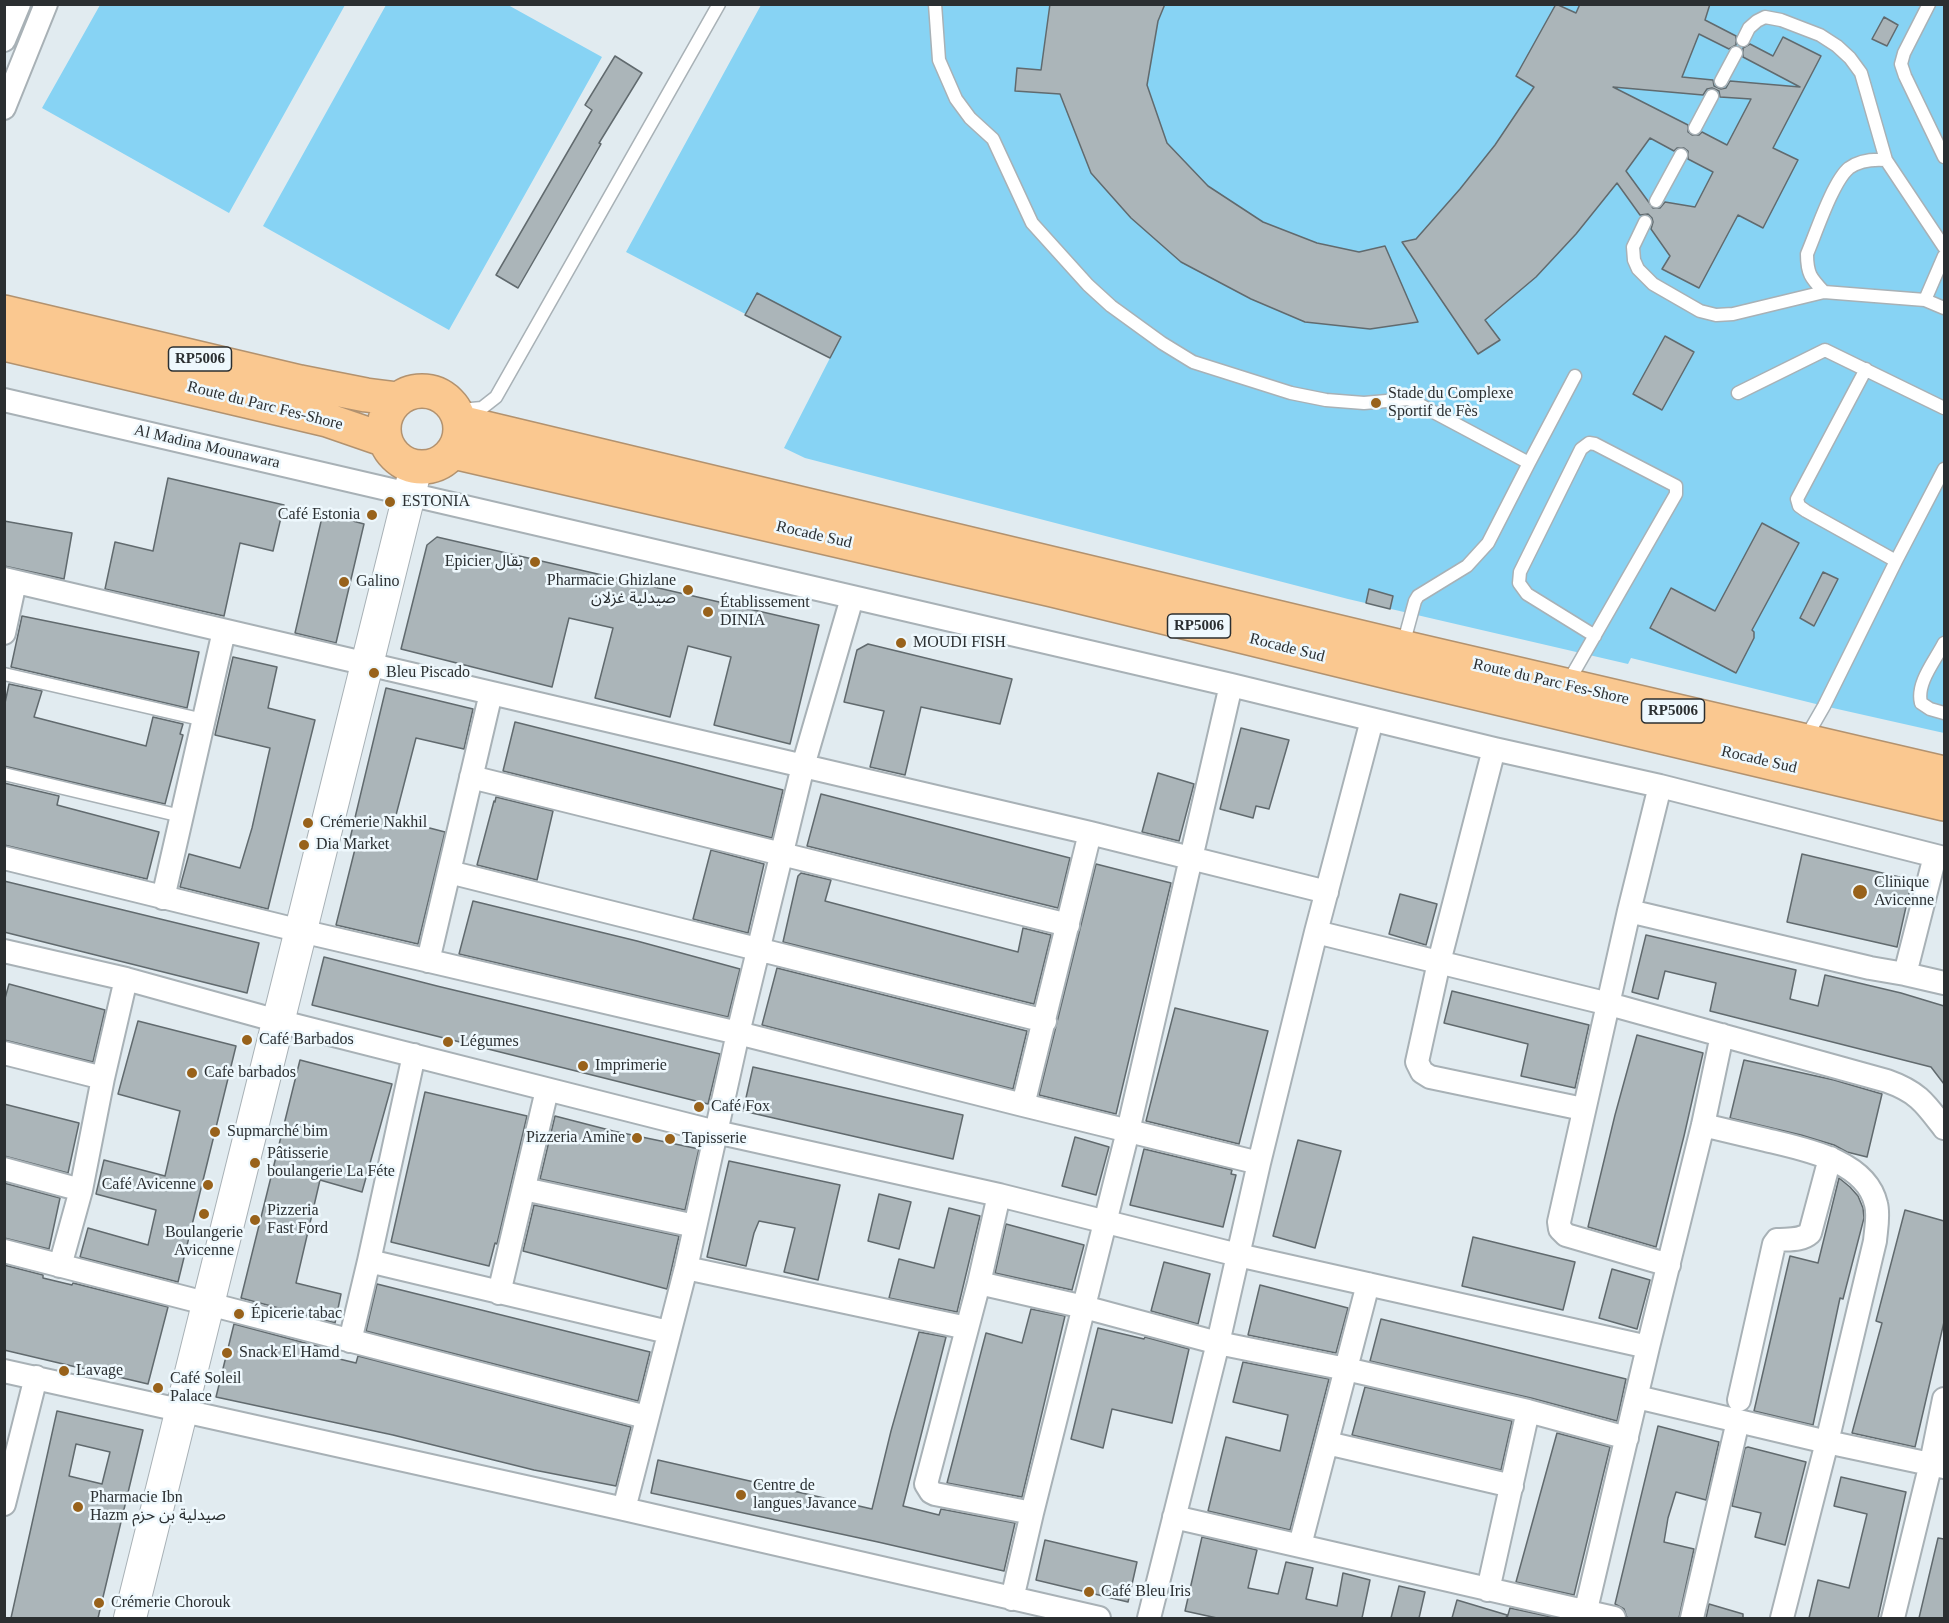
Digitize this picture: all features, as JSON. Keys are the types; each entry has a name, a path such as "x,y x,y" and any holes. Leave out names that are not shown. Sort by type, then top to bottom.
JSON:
{"highway":[{"name":"Route du Parc Fes-Shore","path":"4,312 300,382 398,399"},
{"name":"Route du Parc Fes-Shore","path":"4,344 327,420 385,440"},
{"name":"RP5006","path":"398,399 410,393 424,391 436,393 447,400 456,428"},
{"path":"398,399 388,411 384,425 385,440 396,458 405,464 413,480 426,467 437,465 446,459 456,428"},
{"name":"Rocade Sud","path":"456,428 1402,647"},
{"name":"Rocade Sud","path":"456,428 1040,587 1944,804"},
{"name":"Route du Parc Fes-Shore","path":"1402,647 1944,773"}],"street":[{"path":"4,40 19,4"},
{"path":"4,108 46,4"},
{"name":"Al Madina Mounawara","path":"4,400 413,480 483,512 1660,786 1940,857"},
{"path":"130,1618 413,480"},
{"path":"4,633 10,580 1090,833 1327,892"},
{"path":"624,1509 686,1268 738,1032 803,766 852,598"},
{"path":"162,898 224,631"},
{"path":"1012,1599 1128,1131 1231,685"},
{"path":"428,961 491,693"},
{"path":"1149,1618 1218,1343 1259,1163 1316,932 1372,720"},
{"path":"1494,749 1439,962 1417,1062 1422,1072 1430,1077 1583,1109"},
{"path":"471,777 1068,925"},
{"path":"1660,786 1583,1109 1559,1222 1560,1228 1566,1235 1669,1264"},
{"path":"1023,1105 1090,833"},
{"path":"1905,974 1940,857"},
{"path":"4,858 301,931 738,1032 1259,1163"},
{"path":"449,872 1045,1021"},
{"path":"1629,911 1859,966 1944,983"},
{"path":"1316,932 1609,1004 1904,1087 1916,1095 1944,1128"},
{"path":"4,951 126,979 278,1021 716,1132 999,1195 1238,1255 1648,1347"},
{"path":"60,1266 81,1190 103,1078 126,979"},
{"path":"1585,1615 1648,1347 1704,1125 1722,1035"},
{"path":"4,1053 103,1078"},
{"path":"350,1341 414,1055"},
{"path":"499,1293 547,1090"},
{"path":"1704,1125 1810,1150 1830,1158 1856,1173 1869,1188 1876,1204 1875,1241 1782,1618"},
{"path":"1692,1618 1774,1244 1778,1240 1797,1239 1810,1233 1830,1158"},
{"path":"4,1168 81,1190"},
{"path":"524,1189 695,1226"},
{"path":"999,1195 979,1283 926,1484 935,1494 1032,1513"},
{"path":"4,1251 646,1417"},
{"path":"369,1261 668,1332"},
{"path":"686,1268 967,1328"},
{"path":"979,1283 1084,1307 1218,1343 1347,1369 1528,1411 1627,1438"},
{"path":"1300,1545 1368,1284"},
{"path":"4,1371 624,1509 1099,1618"},
{"path":"4,1504 36,1377"},
{"path":"1637,1396 1739,1410 1827,1442 1938,1465"},
{"path":"1893,1618 1938,1465 1944,1399"},
{"path":"1488,1590 1528,1411"},
{"path":"1327,1443 1512,1486"},
{"path":"1174,1517 1300,1545 1585,1615 1614,1618"}],"lane":[{"path":"456,428 496,398 719,4"},
{"path":"935,4 939,60 956,99 970,118 993,139 1032,223 1088,285 1111,306 1162,344 1193,362 1292,393 1326,400 1364,403 1408,399 1529,462"},
{"path":"1929,4 1904,53 1902,64 1905,76 1944,157"},
{"path":"1743,40 1749,28 1765,17 1780,20 1820,35 1850,58 1860,73 1886,160 1944,247"},
{"path":"1721,81 1736,53"},
{"path":"1695,128 1713,96"},
{"path":"1656,201 1681,155"},
{"path":"1824,292 1810,277 1807,254 1840,178 1850,167 1863,161 1886,160"},
{"path":"1645,222 1633,247 1634,260 1638,269 1653,284 1700,311 1716,315 1733,314 1824,292 1925,300 1944,308"},
{"path":"1925,300 1944,256"},
{"path":"1738,393 1825,350 1944,408"},
{"path":"1866,369 1797,499 1799,506 1806,511 1896,561"},
{"path":"1402,647 1418,596 1467,566 1488,543 1575,376"},
{"path":"1566,685 1595,636 1676,494 1676,486 1595,444 1589,444 1581,449 1520,572 1519,583 1527,594 1595,636"},
{"path":"1804,741 1944,469"},
{"path":"1944,644 1921,686 1919,695 1921,703 1930,709 1944,713"},
{"path":"4,674 204,720"},
{"path":"4,774 182,816"}],"shaded area":[{"path":"100,5 345,5 229,213 42,108"},
{"path":"386,5 508,5 602,57 449,330 263,226"},
{"name":"Stade du Complexe Sportif de Fès","path":"761,5 1944,5 1944,733 1631,658 1628,664 1348,599 805,458 784,448 830,358 626,252"}],"building":[{"path":"1050,4 1165,4 1158,21 1147,85 1167,143 1208,186 1263,222 1317,243 1359,252 1385,246 1418,322 1370,329 1305,322 1251,299 1181,262 1131,218 1091,173 1060,94 1015,91 1017,68 1041,70"},
{"path":"1556,4 1576,13 1580,4 1710,4 1705,20 1736,36 1736,45 1729,49 1699,34 1682,77 1713,80 1714,86 1721,89 1726,88 1730,81 1800,87 1743,57 1743,48 1750,44 1773,56 1783,37 1821,56 1773,148 1798,160 1763,228 1738,215 1699,288 1662,269 1670,256 1651,229 1652,218 1648,214 1640,215 1617,183 1576,234 1536,277 1485,320 1500,340 1478,354 1402,242 1416,239 1495,145 1534,87 1516,76","holes":["1613,87 1703,95 1707,89 1712,88 1719,91 1720,97 1751,99 1727,145 1702,132 1699,135 1692,135 1688,132 1688,125","1650,138 1674,151 1677,148 1684,148 1688,151 1688,159 1713,172 1695,207 1665,202 1660,208 1653,208 1626,171"]},
{"path":"1884,17 1898,25 1887,46 1872,39"},
{"path":"615,56 642,73 599,143 601,144 518,288 496,275 592,110 585,105"},
{"path":"757,293 841,337 830,358 745,315"},
{"path":"1665,336 1694,352 1662,410 1633,394"},
{"path":"168,478 284,505 273,551 240,543 224,616 105,589 115,542 153,551"},
{"path":"323,513 364,524 336,643 295,633"},
{"path":"4,521 72,533 64,579 4,566"},
{"path":"1762,523 1799,543 1752,630 1754,638 1736,673 1650,628 1671,588 1715,611"},
{"path":"437,537 819,625 790,744 714,725 731,657 688,646 670,717 595,698 613,628 569,618 552,687 401,649 427,545"},
{"path":"1823,572 1838,579 1814,626 1800,618"},
{"path":"1369,589 1393,596 1390,609 1366,603"},
{"path":"22,616 199,652 187,708 11,667"},
{"path":"868,644 1012,679 1000,724 921,707 905,775 870,767 884,711 844,702 857,650"},
{"path":"233,657 277,667 268,708 315,720 268,909 180,887 189,854 240,868 252,828 270,748 215,735"},
{"path":"9,684 42,691 34,717 146,746 153,717 183,724 180,734 183,735 165,804 4,766 5,703"},
{"path":"386,688 473,709 464,749 416,738 395,819 445,832 418,944 336,925 355,849 348,847"},
{"path":"515,722 783,790 772,838 503,771"},
{"path":"1241,728 1289,740 1269,809 1256,806 1253,818 1220,809"},
{"path":"1158,773 1194,784 1179,841 1142,832"},
{"path":"4,783 59,796 57,805 159,832 147,879 4,845"},
{"path":"821,794 1070,858 1058,908 807,846"},
{"path":"496,797 553,811 537,880 477,865"},
{"path":"711,850 764,864 748,933 693,919"},
{"path":"1802,854 1912,880 1897,947 1787,922"},
{"path":"1096,864 1171,883 1116,1114 1039,1095"},
{"path":"801,873 831,880 825,901 1018,952 1023,928 1051,935 1034,1004 783,942 798,876"},
{"path":"4,881 259,943 247,993 4,932"},
{"path":"1400,894 1437,904 1426,945 1389,934"},
{"path":"473,901 740,969 728,1017 459,954"},
{"path":"1646,935 1796,970 1790,999 1818,1006 1825,975 1944,1006 1944,1084 1931,1067 1710,1011 1716,983 1665,971 1658,999 1632,992"},
{"path":"324,957 720,1054 708,1104 312,1005"},
{"path":"777,968 1027,1031 1013,1089 762,1025"},
{"path":"9,984 105,1010 93,1062 4,1040 4,1002"},
{"path":"1452,991 1589,1025 1575,1088 1521,1076 1528,1044 1444,1023"},
{"path":"1175,1008 1268,1031 1239,1144 1146,1121"},
{"path":"138,1021 236,1046 178,1282 80,1257 88,1228 148,1245 156,1210 96,1194 104,1160 165,1176 180,1111 118,1094"},
{"path":"1637,1035 1703,1053 1656,1247 1588,1227"},
{"path":"300,1060 392,1084 362,1192 320,1180 296,1283 341,1294 335,1323 241,1298"},
{"path":"1744,1060 1834,1080 1882,1094 1867,1157 1801,1135 1730,1118"},
{"path":"753,1067 963,1115 953,1159 743,1111"},
{"path":"425,1092 527,1116 497,1244 495,1243 489,1266 391,1242"},
{"path":"4,1104 79,1123 68,1173 4,1156"},
{"path":"555,1116 699,1149 685,1210 540,1179"},
{"path":"1075,1137 1109,1147 1096,1195 1062,1186"},
{"path":"1298,1140 1341,1151 1315,1248 1273,1236"},
{"path":"1144,1149 1232,1170 1231,1174 1236,1175 1223,1227 1130,1205"},
{"path":"729,1161 840,1185 818,1280 784,1272 795,1228 759,1221 746,1266 707,1257"},
{"path":"1839,1178 1858,1196 1864,1218 1843,1299 1840,1298 1813,1425 1754,1411 1790,1256 1818,1263"},
{"path":"4,1183 60,1198 49,1249 4,1238"},
{"path":"879,1194 911,1202 899,1249 868,1241"},
{"path":"534,1205 679,1236 667,1289 523,1251"},
{"path":"949,1208 980,1216 957,1312 889,1298 899,1259 934,1268"},
{"path":"1905,1210 1944,1221 1944,1322 1915,1447 1852,1433 1882,1323 1876,1321"},
{"path":"1006,1224 1084,1245 1072,1290 995,1273"},
{"path":"1473,1237 1575,1262 1563,1310 1462,1286"},
{"path":"1164,1262 1210,1274 1198,1324 1151,1311"},
{"path":"4,1265 43,1275 43,1278 72,1285 73,1283 168,1307 148,1384 4,1350"},
{"path":"1612,1269 1650,1280 1637,1329 1599,1318"},
{"path":"377,1284 650,1352 638,1401 366,1331"},
{"path":"1260,1285 1348,1308 1336,1353 1248,1335"},
{"path":"1031,1309 1065,1316 1022,1497 947,1483 986,1333 1022,1343"},
{"path":"1381,1319 1626,1379 1617,1421 1531,1398 1370,1361"},
{"path":"234,1324 328,1349 327,1356 356,1363 358,1356 631,1427 616,1486 534,1470 393,1435 216,1397"},
{"path":"1098,1328 1189,1349 1172,1423 1112,1409 1103,1448 1071,1439"},
{"path":"919,1332 946,1337 903,1506 939,1515 941,1509 1015,1523 1004,1571 651,1493 658,1460 872,1509"},
{"path":"1243,1362 1329,1379 1290,1530 1208,1511 1226,1437 1280,1451 1288,1415 1233,1402"},
{"path":"1365,1387 1512,1421 1501,1470 1352,1435"},
{"path":"57,1411 143,1430 98,1618 11,1618","holes":["76,1444 110,1452 102,1484 69,1476"]},
{"path":"1658,1426 1719,1442 1706,1500 1676,1492 1668,1518 1664,1542 1694,1549 1679,1618 1627,1618 1624,1609 1615,1604"},
{"path":"1557,1433 1610,1447 1574,1595 1516,1582"},
{"path":"1745,1448 1806,1462 1785,1545 1755,1537 1761,1513 1732,1506"},
{"path":"1841,1477 1906,1492 1878,1618 1809,1618 1818,1580 1849,1588 1867,1514 1834,1506"},
{"path":"1202,1537 1257,1550 1248,1588 1278,1594 1286,1562 1313,1568 1306,1599 1337,1606 1343,1573 1370,1580 1362,1618 1217,1618 1185,1611"},
{"path":"1938,1538 1944,1539 1944,1618 1919,1618"},
{"path":"1045,1540 1137,1562 1128,1602 1036,1580"},
{"path":"1399,1586 1425,1592 1419,1618 1391,1618"},
{"path":"1457,1600 1507,1615 1506,1618 1452,1618"},
{"path":"1709,1604 1743,1614 1743,1618 1706,1618"},
{"path":"1510,1608 1556,1618 1507,1618"}],"place":[{"name":"Stade du Complexe Sportif de Fès","path":"1376,403"},
{"name":"ESTONIA","path":"390,502"},
{"name":"Café Estonia","path":"372,515"},
{"name":"Epicier بقال","path":"535,562"},
{"name":"Galino","path":"344,582"},
{"name":"Pharmacie Ghizlane صيدلية غزلان","path":"688,590"},
{"name":"Établissement DINIA","path":"708,612"},
{"name":"MOUDI FISH","path":"901,643"},
{"name":"Bleu Piscado","path":"374,673"},
{"name":"Crémerie Nakhil","path":"308,823"},
{"name":"Dia Market","path":"304,845"},
{"name":"Clinique Avicenne","path":"1860,892"},
{"name":"Café Barbados","path":"247,1040"},
{"name":"Légumes","path":"448,1042"},
{"name":"Imprimerie","path":"583,1066"},
{"name":"Cafe barbados","path":"192,1073"},
{"name":"Café Fox","path":"699,1107"},
{"name":"Supmarché bim","path":"215,1132"},
{"name":"Pizzeria Amine","path":"637,1138"},
{"name":"Tapisserie","path":"670,1139"},
{"name":"Pâtisserie boulangerie La Féte","path":"255,1163"},
{"name":"Café Avicenne","path":"208,1185"},
{"name":"Boulangerie Avicenne","path":"204,1214"},
{"name":"Pizzeria Fast Ford","path":"255,1220"},
{"name":"Épicerie tabac","path":"239,1314"},
{"name":"Snack El Hamd","path":"227,1353"},
{"name":"Lavage","path":"64,1371"},
{"name":"Café Soleil Palace","path":"158,1388"},
{"name":"Centre de langues Javance","path":"741,1495"},
{"name":"Pharmacie Ibn Hazm صيدلية بن حزم","path":"78,1507"},
{"name":"Café Bleu Iris","path":"1089,1592"},
{"name":"Crémerie Chorouk","path":"99,1603"}]}
